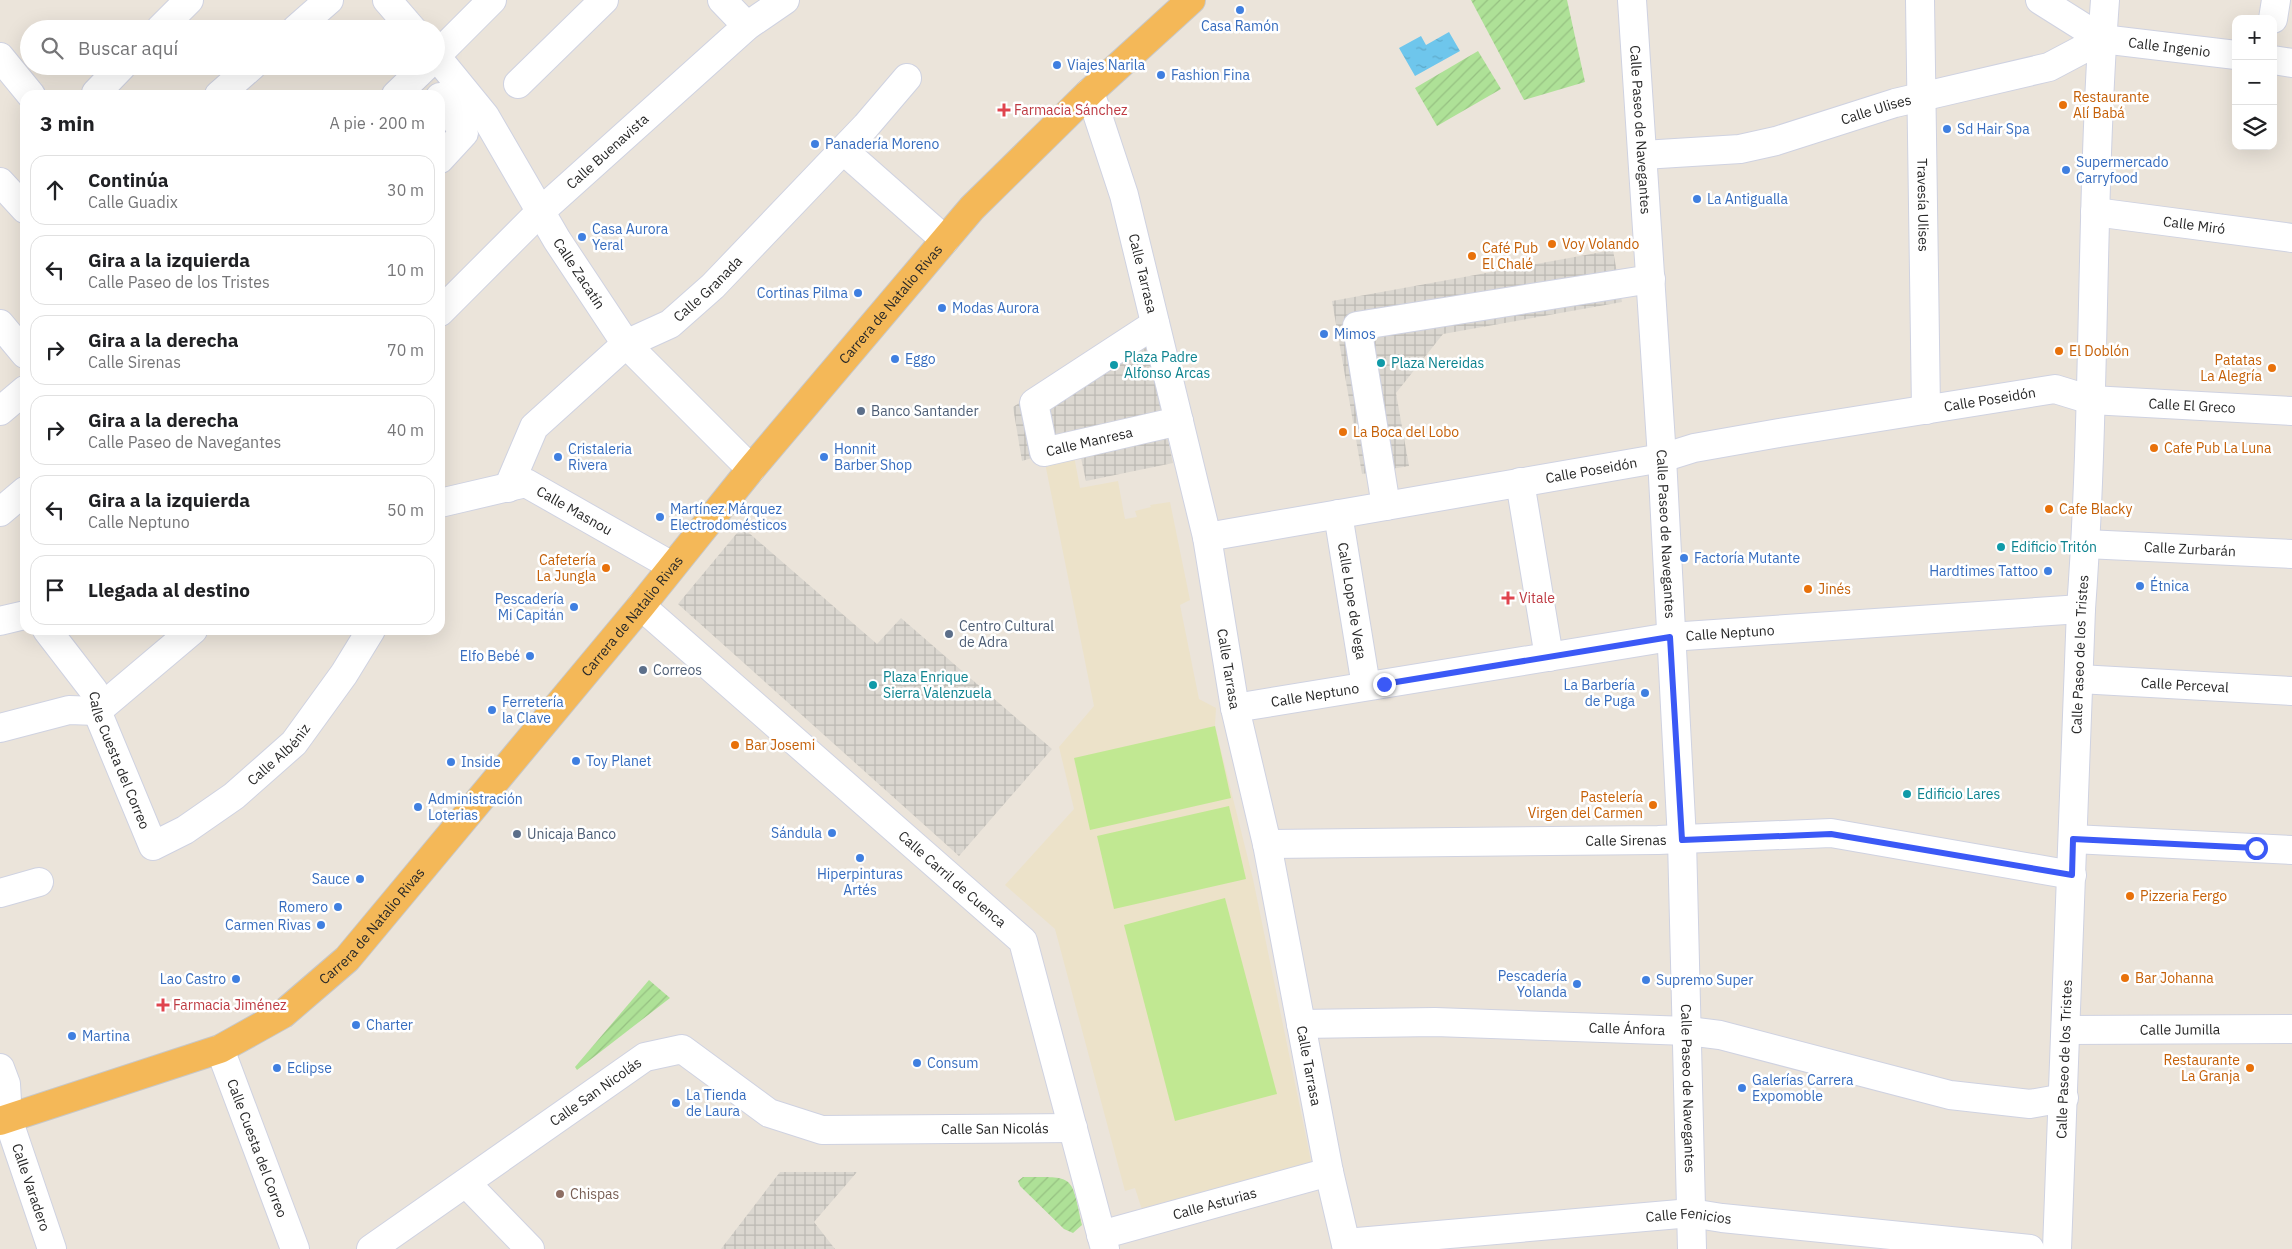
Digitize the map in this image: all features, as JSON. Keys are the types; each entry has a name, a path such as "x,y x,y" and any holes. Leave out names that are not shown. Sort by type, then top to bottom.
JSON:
{"highway":[{"name":"Carrera de Natalio Rivas","path":"4,1120 220,1049 283,1014 348,959 641,606 751,469 972,208 1090,92 1191,0"}],"street":[{"path":"169,20 189,0"},
{"path":"306,20 329,0"},
{"path":"387,0 404,20"},
{"path":"445,47 492,0"},
{"path":"518,84 604,0"},
{"path":"722,0 747,26"},
{"name":"Calle Buenavista","path":"445,307 541,211 747,26 785,0"},
{"name":"Calle Paseo de Navegantes","path":"1632,0 1662,458 1682,840 1692,1249"},
{"name":"Travesía Ulises","path":"1920,0 1926,410"},
{"path":"2040,0 2102,39"},
{"name":"Calle Paseo de los Tristes","path":"2057,1249 2081,609 2086,544 2095,212 2105,0"},
{"name":"Calle Ulises","path":"1643,155 1740,149 1776,141 1921,97 2049,67 2102,39"},
{"name":"Calle Ingenio","path":"2102,39 2136,41 2232,54"},
{"path":"0,57 27,90"},
{"path":"2277,61 2292,63"},
{"path":"99,90 113,75"},
{"path":"225,90 242,75"},
{"path":"401,90 417,75"},
{"path":"432,75 437,90"},
{"name":"Calle Zacatín","path":"440,75 485,116 557,240 626,344 751,469"},
{"name":"Calle Granada","path":"508,488 534,427 626,344 670,324 713,286 843,150 907,78"},
{"name":"Calle Tarrasa","path":"1090,92 1124,195 1207,537 1235,708 1267,844 1329,1172 1347,1246"},
{"path":"445,105 464,133 445,154"},
{"path":"843,150 945,240"},
{"path":"0,182 20,204"},
{"name":"Calle Miró","path":"2095,212 2292,238"},
{"path":"1386,506 1357,326 1651,279"},
{"path":"0,324 20,348"},
{"name":"Calle Manresa","path":"1155,324 1034,402 1044,452 1179,421"},
{"name":"Calle Poseidón","path":"1207,537 1662,458 1694,448 2055,389 2091,400"},
{"path":"0,411 20,394"},
{"name":"Calle El Greco","path":"2091,400 2292,411"},
{"path":"1520,482 1549,657"},
{"name":"Calle Masnou","path":"445,501 526,483 672,566"},
{"path":"0,512 20,495"},
{"name":"Calle Lope de Vega","path":"1338,514 1366,686"},
{"name":"Calle Zurbarán","path":"2086,544 2292,554"},
{"name":"Calle Carril de Cuenca","path":"641,606 1023,941 1103,1242"},
{"name":"Calle Neptuno","path":"1235,708 1670,637 2081,609"},
{"path":"0,621 20,616"},
{"name":"Calle Cuesta del Correo","path":"51,635 94,691 98,711 153,846"},
{"path":"0,728 69,710 98,711 187,635"},
{"name":"Calle Albéniz","path":"153,846 185,830 234,796 294,743 344,674 368,635"},
{"name":"Calle Perceval","path":"2079,679 2292,690"},
{"name":"Calle Sirenas","path":"1267,844 1682,840 1831,834 2072,875"},
{"path":"2073,839 2292,850"},
{"path":"0,893 39,882"},
{"name":"Calle Ánfora","path":"1301,1024 1435,1022 1688,1031 1720,1035 1950,1096 2030,1104 2064,1098"},
{"name":"Calle Jumilla","path":"2066,1030 2292,1029"},
{"name":"Calle Cuesta del Correo","path":"220,1049 295,1249"},
{"name":"Calle San Nicolás","path":"371,1249 645,1056 682,1050 769,1113 822,1130 1073,1128"},
{"name":"Calle Varadero","path":"0,1068 6,1084 4,1120 52,1249"},
{"name":"Calle Asturias","path":"1103,1242 1329,1172"},
{"path":"466,1183 530,1249"},
{"name":"Calle Fenicios","path":"1347,1246 1691,1213 1722,1218 2030,1249"}],"shaded area":[{"name":"Plaza Nereidas","path":"1613,250 1622,302 1443,334 1396,393 1409,466 1362,474 1332,301"},
{"name":"Plaza Padre Alfonso Arcas","path":"1142,322 1173,463 1086,481 1078,444 1022,461 1013,407"},
{"path":"1074,456 1080,488 1118,481 1125,519 1137,517 1135,511 1151,507 1150,505 1170,502 1190,600 1180,605 1199,699 1216,708 1215,726 1253,879 1312,1166 1142,1210 1135,1188 1125,1191 1055,929 1005,885 1074,809 1059,747 1094,706 1045,463"},
{"name":"Plaza Enrique Sierra Valenzuela","path":"742,527 877,644 901,618 1052,749 959,856 678,604"},
{"path":"780,1172 857,1172 814,1222 835,1249 721,1249"}],"green space":[{"path":"1471,0 1567,0 1585,82 1524,100"},
{"path":"1478,51 1501,89 1437,126 1415,88"},
{"path":"1215,726 1231,798 1090,830 1074,758"},
{"path":"1229,806 1246,879 1114,909 1097,836"},
{"path":"1225,898 1277,1094 1175,1121 1124,925"},
{"path":"649,980 670,998 577,1070 575,1067"},
{"path":"1023,1177 1053,1177 1068,1182 1075,1196 1082,1225 1073,1233 1064,1229 1020,1186 1018,1181"}],"water":[{"path":"1449,32 1460,51 1415,76 1399,48 1421,36 1426,45"}],"place":[{"name":"Casa Ramón","path":"1240,10"},
{"name":"Viajes Narila","path":"1057,65"},
{"name":"Fashion Fina","path":"1161,75"},
{"name":"Restaurante Alí Babá","path":"2063,105"},
{"name":"Farmacia Sánchez","path":"1004,110"},
{"name":"Sd Hair Spa","path":"1947,129"},
{"name":"Panadería Moreno","path":"815,144"},
{"name":"Supermercado Carryfood","path":"2066,170"},
{"name":"La Antigualla","path":"1697,199"},
{"name":"Casa Aurora Yeral","path":"582,237"},
{"name":"Voy Volando","path":"1552,244"},
{"name":"Café Pub El Chalé","path":"1472,256"},
{"name":"Cortinas Pilma","path":"858,293"},
{"name":"Modas Aurora","path":"942,308"},
{"name":"Mimos","path":"1324,334"},
{"name":"El Doblón","path":"2059,351"},
{"name":"Eggo","path":"895,359"},
{"name":"Plaza Nereidas","path":"1381,363"},
{"name":"Plaza Padre Alfonso Arcas","path":"1114,365"},
{"name":"Patatas La Alegría","path":"2272,368"},
{"name":"Banco Santander","path":"861,411"},
{"name":"La Boca del Lobo","path":"1343,432"},
{"name":"Cafe Pub La Luna","path":"2154,448"},
{"name":"Cristaleria Rivera","path":"558,457"},
{"name":"Honnit Barber Shop","path":"824,457"},
{"name":"Cafe Blacky","path":"2049,509"},
{"name":"Martínez Márquez Electrodomésticos","path":"660,517"},
{"name":"Edificio Tritón","path":"2001,547"},
{"name":"Factoría Mutante","path":"1684,558"},
{"name":"Cafetería La Jungla","path":"606,568"},
{"name":"Hardtimes Tattoo","path":"2048,571"},
{"name":"Étnica","path":"2140,586"},
{"name":"Jinés","path":"1808,589"},
{"name":"Vitale","path":"1508,598"},
{"name":"Pescadería Mi Capitán","path":"574,607"},
{"name":"Centro Cultural de Adra","path":"949,634"},
{"name":"Elfo Bebé","path":"530,656"},
{"name":"Correos","path":"643,670"},
{"name":"Plaza Enrique Sierra Valenzuela","path":"873,685"},
{"name":"La Barbería de Puga","path":"1645,693"},
{"name":"Ferretería la Clave","path":"492,710"},
{"name":"Bar Josemi","path":"735,745"},
{"name":"Toy Planet","path":"576,761"},
{"name":"Inside","path":"451,762"},
{"name":"Edificio Lares","path":"1907,794"},
{"name":"Pastelería Virgen del Carmen","path":"1653,805"},
{"name":"Administración Loterias","path":"418,807"},
{"name":"Sándula","path":"832,833"},
{"name":"Unicaja Banco","path":"517,834"},
{"name":"Hiperpinturas Artés","path":"860,858"},
{"name":"Sauce","path":"360,879"},
{"name":"Pizzeria Fergo","path":"2130,896"},
{"name":"Romero","path":"338,907"},
{"name":"Carmen Rivas","path":"321,925"},
{"name":"Bar Johanna","path":"2125,978"},
{"name":"Lao Castro","path":"236,979"},
{"name":"Supremo Super","path":"1646,980"},
{"name":"Pescadería Yolanda","path":"1577,984"},
{"name":"Farmacia Jiménez","path":"163,1005"},
{"name":"Charter","path":"356,1025"},
{"name":"Martina","path":"72,1036"},
{"name":"Consum","path":"917,1063"},
{"name":"Eclipse","path":"277,1068"},
{"name":"Restaurante La Granja","path":"2250,1068"},
{"name":"Galerías Carrera Expomoble","path":"1742,1088"},
{"name":"La Tienda de Laura","path":"676,1103"},
{"name":"Chispas","path":"560,1194"}],"route":[{"path":"1384,684 1670,637 1682,840 1831,834 2072,875 2073,839 2256,848"}]}
